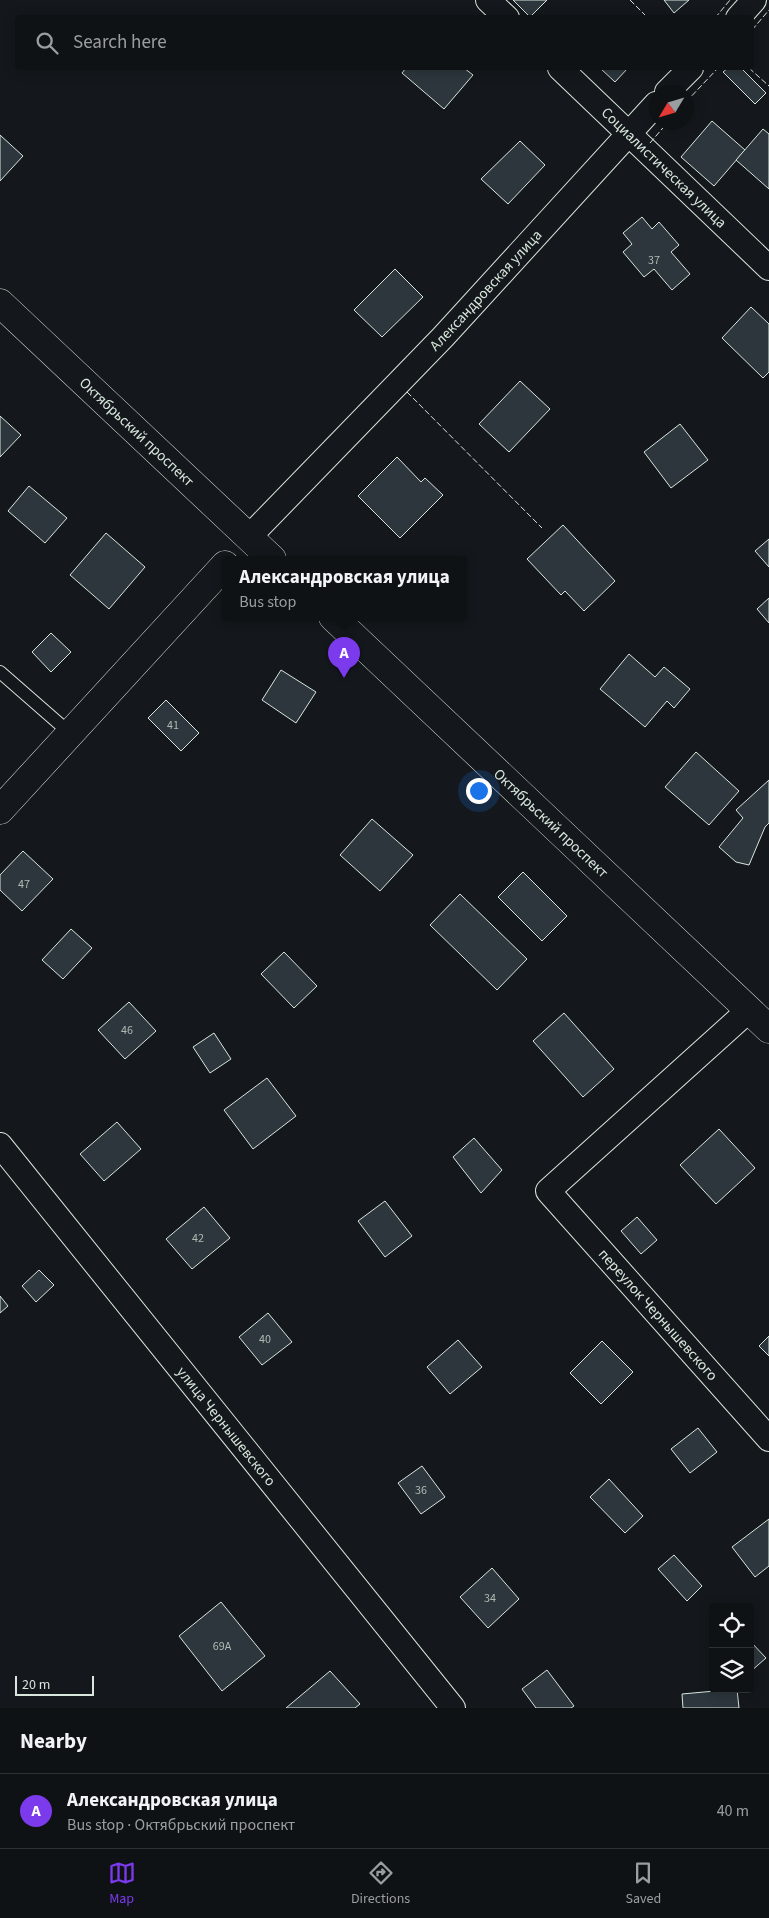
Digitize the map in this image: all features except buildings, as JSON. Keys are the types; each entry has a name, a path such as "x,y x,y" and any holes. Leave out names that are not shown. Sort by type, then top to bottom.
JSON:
{"street":[{"path":"488,0 504,15"},
{"path":"741,15 754,0"},
{"name":"Социалистическая улица","path":"562,70 769,268"},
{"path":"675,85 689,70"},
{"name":"Александровская улица","path":"233,556 443,337 649,112"},
{"name":"Октябрьский проспект","path":"0,303 269,556"},
{"path":"0,810 222,568"},
{"name":"Октябрьский проспект","path":"337,621 769,1029"},
{"name":"переулок Чернышевского","path":"749,1010 548,1191 769,1439"},
{"name":"улица Чернышевского","path":"0,1145 453,1708"}],"lane":[{"path":"0,672 71,734"}],"fence":[{"path":"630,0 645,15"},
{"path":"718,15 730,0"},
{"path":"754,28 769,10"},
{"path":"694,94 716,70"},
{"path":"751,70 769,86"},
{"path":"650,143 661,130"},
{"path":"407,392 542,528"}],"place":[{"name":"Александровская улица","path":"344,678"}]}
